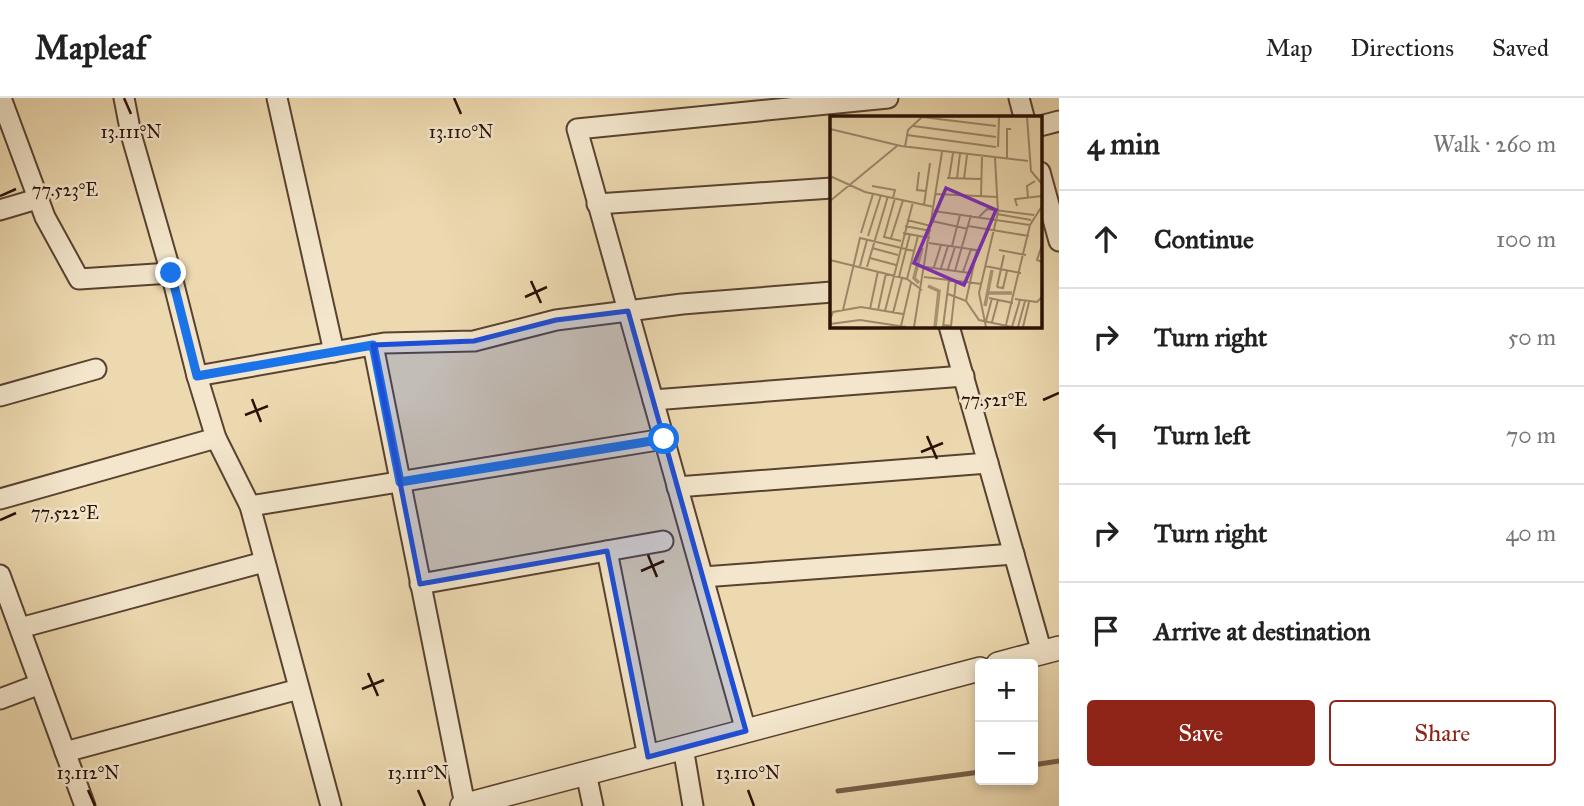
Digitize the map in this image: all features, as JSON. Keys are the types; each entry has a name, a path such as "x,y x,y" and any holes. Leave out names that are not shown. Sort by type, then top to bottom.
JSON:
{"street":[{"path":"1,98 37,199 79,279 171,273"},
{"path":"124,98 131,134 197,376 216,438 250,506 331,806"},
{"path":"276,98 334,352"},
{"path":"746,731 576,129 887,98 892,116"},
{"path":"1019,98 1024,116"},
{"path":"1042,125 1059,121"},
{"path":"1042,178 1056,217 1059,241"},
{"path":"597,204 830,188"},
{"path":"0,210 37,199"},
{"path":"197,376 373,345 474,341 556,320 682,304 830,292"},
{"path":"949,327 1014,554 1051,650 1017,659"},
{"path":"373,345 463,806 523,798 586,773 975,670"},
{"path":"0,396 96,369"},
{"path":"653,400 964,376"},
{"path":"0,499 216,438"},
{"path":"250,506 664,439"},
{"path":"677,487 988,463"},
{"path":"421,584 663,541"},
{"path":"607,551 648,757"},
{"path":"703,577 1014,554"},
{"path":"20,628 264,562"},
{"path":"0,575 6,606 20,628 85,806"},
{"path":"0,699 40,684"},
{"path":"65,752 299,690"},
{"path":"683,747 693,806"},
{"path":"586,773 593,806"}],"highlighted area":[{"path":"628,311 746,731 648,757 607,551 420,584 373,345 474,341 556,320"}],"waterway":[{"path":"1038,764 1059,761"},
{"path":"838,791 975,773"}],"route":[{"path":"171,273 197,376 373,345 400,482 664,439"}]}
